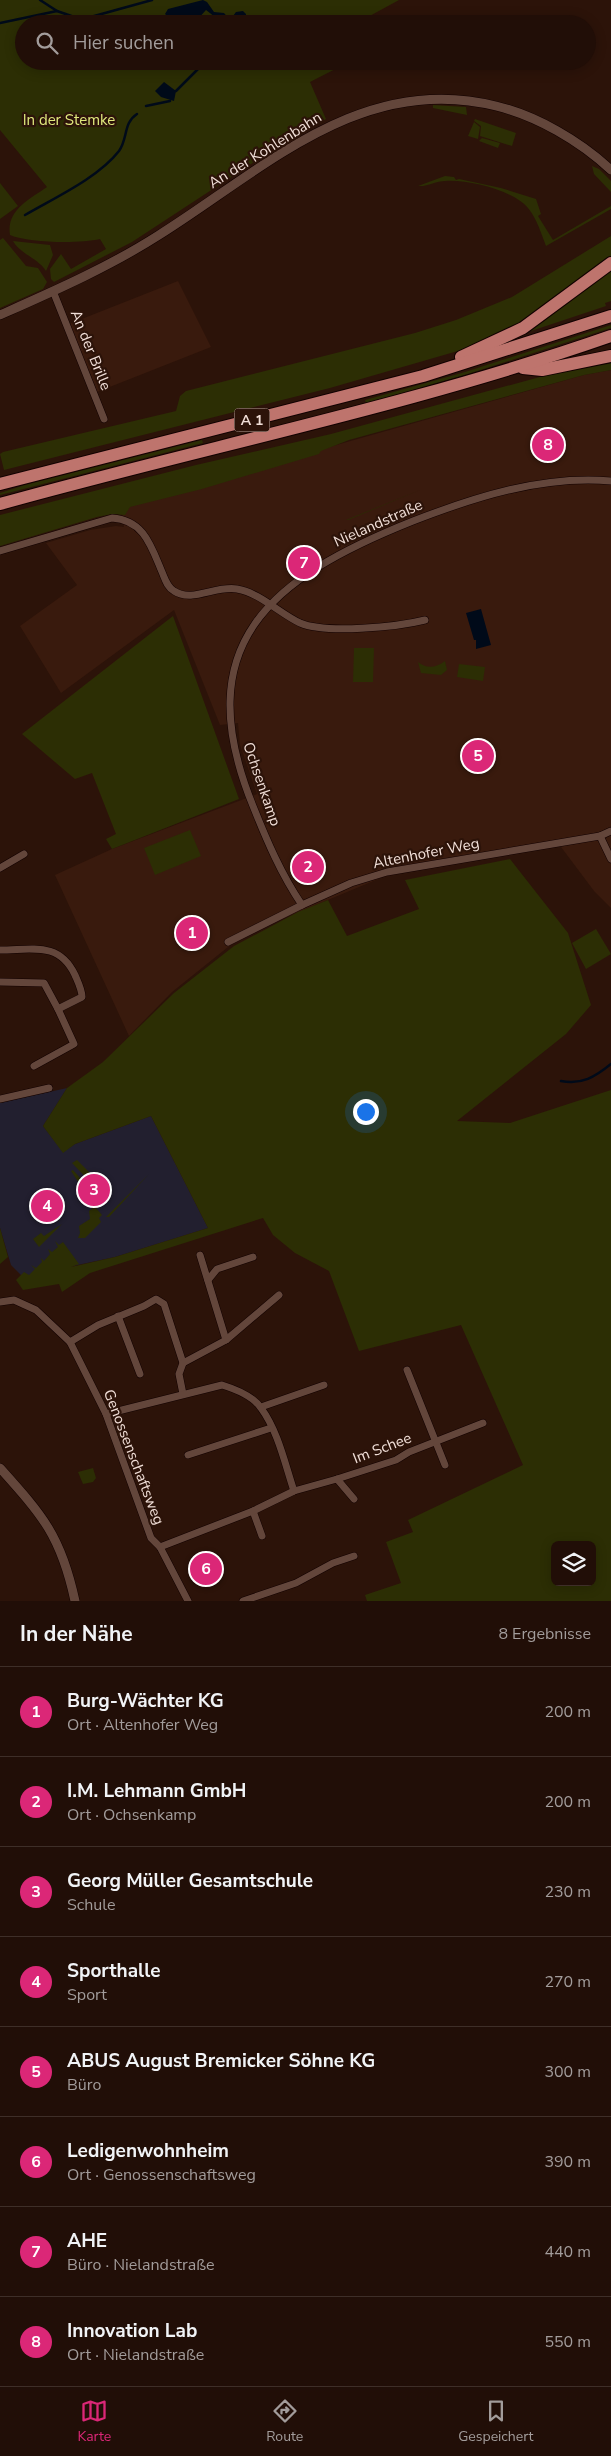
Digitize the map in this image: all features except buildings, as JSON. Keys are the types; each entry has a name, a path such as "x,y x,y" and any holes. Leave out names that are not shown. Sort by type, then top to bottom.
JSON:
{"highway":[{"path":"423,376 523,328 611,263"},
{"name":"A 1","path":"0,484 423,376 611,316"},
{"name":"A 1","path":"0,504 365,412 517,367 611,336"},
{"path":"517,367 542,370 611,356"}],"main road":[{"name":"An der Kohlenbahn","path":"0,316 120,258 159,235 299,142 352,116 391,103 445,98 471,100 505,108 557,132 611,170"},
{"path":"0,1468 34,1505 60,1546 75,1601"}],"street":[{"name":"An der Brille","path":"53,291 104,418"},
{"name":"Nielandstraße","path":"269,605 295,581 335,558 383,533 430,514 489,495 524,487 574,479 611,481"},
{"path":"0,551 112,518 123,519 141,529 149,540 169,587 173,591 191,596 218,589 232,588 244,591 303,624 318,627 405,625 425,620"},
{"name":"Ochsenkamp","path":"269,605 247,634 238,659 230,689 230,725 238,765 248,794 271,850 302,905"},
{"name":"Altenhofer Weg","path":"228,942 351,883 387,872 600,836 611,831"},
{"path":"600,836 611,859"},
{"path":"0,868 24,854"},
{"path":"0,950 45,950 62,956 68,962 82,997 58,1009"},
{"path":"0,982 44,983 74,1044 34,1066"},
{"path":"0,1099 49,1088"},
{"path":"200,1255 226,1340"},
{"path":"208,1280 217,1269 253,1257"},
{"path":"183,1394 178,1374 183,1363 226,1340 279,1295"},
{"path":"70,1342 118,1316 144,1306 156,1298 164,1304 183,1363"},
{"name":"Genossenschaftsweg","path":"0,1302 14,1300 36,1310 70,1342 106,1414 151,1538 160,1547 188,1601"},
{"path":"118,1316 140,1374"},
{"name":"Im Schee","path":"408,1370 445,1465"},
{"path":"106,1414 222,1385 238,1390 261,1407 272,1428 294,1491"},
{"path":"261,1407 324,1385"},
{"name":"Im Schee","path":"160,1547 253,1511 294,1491 396,1460 409,1452 483,1423"},
{"path":"188,1455 272,1428"},
{"path":"337,1479 354,1499"},
{"path":"253,1511 262,1536"},
{"path":"243,1601 296,1583 333,1563 354,1556"}],"shaded area":[{"path":"178,281 211,347 97,392 69,324"},
{"path":"611,370 611,908 594,891 558,843 383,877 275,922 233,943 172,992 129,1036 55,875 112,849 257,794 240,745 238,723 220,725 174,610 61,693 20,626 77,585 46,543 90,530 116,526 124,527 120,506 584,375"},
{"path":"67,1088 43,1126 63,1152 75,1144 151,1116 208,1228 115,1257 26,1276 21,1275 11,1265 0,1228 0,1103"}],"green space":[{"name":"In der Stemke","path":"0,0 399,0 372,15 15,15 15,70 333,70 310,82 326,119 292,137 132,242 54,282 51,279 50,269 61,254 71,269 106,249 100,239 80,242 54,242 29,240 10,235 10,226 15,212 47,187 0,130"},
{"path":"433,105 466,107 467,115 433,108"},
{"path":"475,119 516,133 512,146 480,136 481,126 474,121"},
{"path":"474,122 480,127 478,139 468,136"},
{"path":"482,138 500,143 498,148 479,141"},
{"path":"592,166 599,169 611,181 611,192 594,174"},
{"path":"445,176 454,177 456,180 459,179 501,188 536,199 541,214 538,216 553,240 611,206 611,209 546,246 531,212 512,196 489,187 465,182 442,181 418,186"},
{"path":"0,183 18,206 0,219"},
{"path":"611,236 611,258 527,322 475,346 330,388 4,470 0,454 3,452 176,411 180,396 186,391 415,333 456,320 512,297"},
{"path":"3,238 26,266 38,268 47,282 43,289 0,308 0,240"},
{"path":"13,241 50,245 53,255 46,271 20,249"},
{"path":"611,268 611,301 605,303 606,306 528,332"},
{"path":"611,325 611,328 465,375 366,403 365,400 465,372"},
{"path":"611,363 611,370 584,375 349,440 321,451 319,454 202,489 130,507 125,515 112,514 97,517 0,546 0,515 196,465 331,434 569,369"},
{"path":"202,440 203,443 0,495 0,493 25,485"},
{"path":"420,490 348,520 346,520"},
{"path":"413,508 419,509 370,530 383,520"},
{"path":"173,616 239,799 112,849 106,839 116,834 92,773 75,779 22,734"},
{"path":"354,648 374,648 373,682 353,682"},
{"path":"445,661 447,670 441,675 421,673 418,662 424,666 431,667"},
{"path":"459,664 485,667 483,681 457,677"},
{"path":"190,830 201,856 155,875 144,848"},
{"path":"510,859 568,933 591,1005 566,1034 457,1121 510,1123 611,1090 611,1601 367,1601 365,1595 401,1583 386,1542 413,1532 408,1520 523,1465 461,1325 359,1351 329,1271 295,1253 273,1235 263,1218 90,1273 62,1292 59,1284 23,1290 16,1280 24,1272 29,1275 35,1269 31,1265 36,1268 42,1262 41,1258 44,1261 50,1254 48,1249 52,1252 58,1247 55,1241 59,1245 63,1242 79,1264 71,1267 115,1257 208,1228 151,1116 75,1144 63,1153 43,1126 67,1088 103,1062 174,993 234,946 298,912 328,900 347,936 419,909 405,880"},
{"path":"596,929 611,954 586,969 572,943"},
{"path":"77,1160 99,1182 94,1186 72,1163"},
{"path":"73,1170 90,1189 89,1198 83,1204 79,1197 83,1193 83,1189 71,1171"},
{"path":"149,1174 109,1217 106,1217"},
{"path":"98,1203 96,1208 102,1215 99,1218 101,1222 85,1238 78,1238 80,1233 79,1226 90,1219 89,1211"},
{"path":"62,1224 39,1247 33,1239 41,1233 44,1236"},
{"path":"0,1228 8,1257 0,1264"},
{"path":"93,1468 96,1478 93,1482 83,1484 78,1472"}],"water":[{"path":"203,0 207,2 214,12 224,13 226,15 212,15 206,10 202,15 166,15 168,9"},
{"path":"243,11 246,14 234,15 236,12"},
{"path":"164,82 176,91 174,101 161,97 155,91"},
{"path":"481,609 491,645 476,649 476,640 474,640 466,613"}],"waterway":[{"path":"40,0 57,11"},
{"path":"98,15 152,0"},
{"path":"38,15 57,11 68,15"},
{"path":"0,23 15,20"},
{"path":"176,91 197,70"},
{"path":"146,106 170,101"},
{"path":"25,215 88,179 110,161 122,146 128,126 137,114"},
{"path":"561,1081 575,1082 588,1079 611,1064"}],"place":[{"name":"Innovation Lab","path":"548,445"},
{"name":"AHE","path":"304,563"},
{"name":"ABUS August Bremicker Söhne KG","path":"478,756"},
{"name":"I.M. Lehmann GmbH","path":"308,867"},
{"name":"Burg-Wächter KG","path":"192,933"},
{"name":"Georg Müller Gesamtschule","path":"94,1190"},
{"name":"Sporthalle","path":"47,1206"},
{"name":"Ledigenwohnheim","path":"206,1569"}]}
